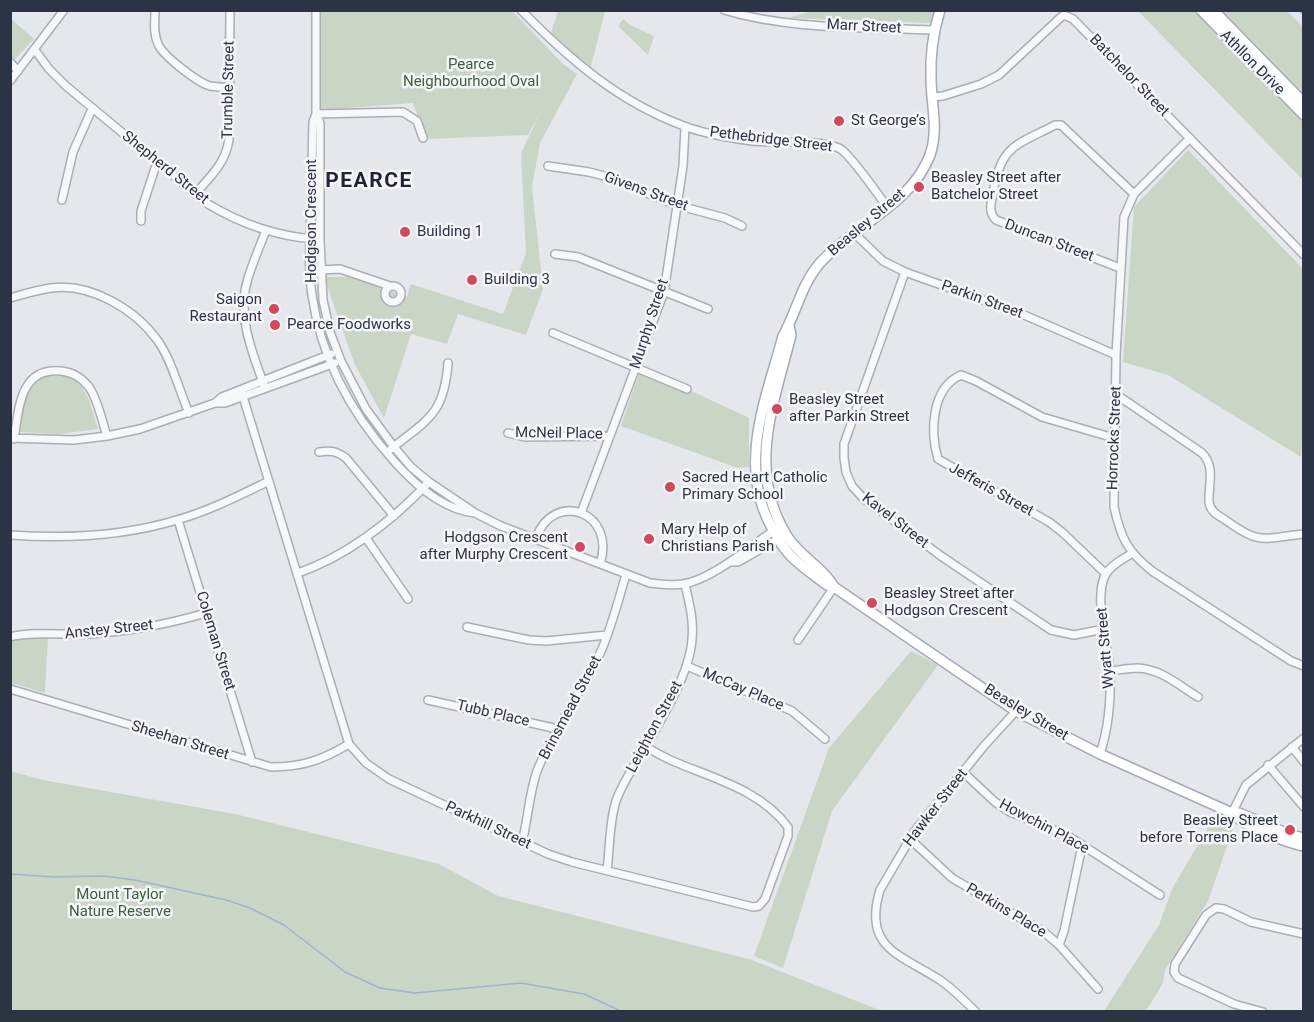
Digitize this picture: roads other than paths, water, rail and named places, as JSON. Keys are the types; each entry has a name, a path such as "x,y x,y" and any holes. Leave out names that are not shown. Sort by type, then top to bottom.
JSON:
{"main road":[{"name":"Beasley Street","path":"940,10 931,53 934,136 930,154 922,171 888,208 822,261 809,277 789,326 791,335 765,445 764,462 780,533 830,580 834,587 1016,711 1100,754 1232,813 1239,813 1288,834 1304,838"},
{"name":"Athllon Drive","path":"1201,10 1304,115"},
{"name":"Athllon Drive","path":"1213,10 1304,103"},
{"name":"Beasley Street","path":"1232,813 1236,818 1276,837 1304,846"}],"street":[{"path":"10,81 63,10"},
{"path":"155,10 154,30 162,52 201,82 211,86 230,88"},
{"name":"Trumble Street","path":"195,194 220,165 227,152 230,10"},
{"name":"Hodgson Crescent","path":"316,10 316,114 313,122 311,271 312,295 327,356 358,415 387,453 422,489 462,512 475,513"},
{"name":"Pethebridge Street","path":"522,10 595,78 624,98 685,127 751,141 827,144 841,149 888,208"},
{"name":"Marr Street","path":"724,10 748,18 790,23 934,30"},
{"name":"Batchelor Street","path":"932,97 943,96 981,84 999,75 1064,15 1073,19 1304,255"},
{"name":"Shepherd Street","path":"35,50 49,69 92,109 195,194 230,217 287,237 320,240"},
{"path":"10,62 18,71"},
{"path":"63,200 73,152 92,109"},
{"path":"316,114 403,112 417,121 423,138"},
{"name":"Hodgson Crescent","path":"316,114 320,123 321,270 330,332 337,352 366,409 394,447 429,482 475,513 501,526 650,583 686,584 731,562 738,562 780,533"},
{"name":"Duncan Street","path":"1120,268 996,220 990,208 996,177 1005,155 1014,147 1056,125 1062,125 1134,194"},
{"name":"Murphy Street","path":"581,513 663,292 683,166 685,127"},
{"name":"Horrocks Street","path":"1190,138 1134,194 1124,217 1114,438 1114,507 1118,526 1131,554 1152,571 1292,661 1304,666"},
{"path":"141,221 141,211 158,162"},
{"name":"Givens Street","path":"548,166 608,177 676,205 725,218 742,226"},
{"path":"264,385 248,339 245,305 247,280 266,230"},
{"name":"Parkin Street","path":"855,234 883,261 905,272 1022,314 1116,355"},
{"path":"555,254 578,257 708,309"},
{"path":"311,271 340,269 390,286"},
{"name":"Kavel Street","path":"905,272 844,444 843,458 852,486 863,498 940,556 1051,630 1074,634 1104,629"},
{"path":"10,298 53,288 76,289 117,303 145,326 158,342 165,353 189,413"},
{"path":"553,333 687,389"},
{"path":"264,385 337,352"},
{"path":"106,436 90,388 74,374 52,371 31,380 25,389 20,400 12,439 74,440 106,436 140,429 215,403 222,397 242,393 341,360"},
{"path":"387,453 435,411 443,394 448,363"},
{"name":"Jefferis Street","path":"1106,574 1056,527 938,459 933,419 935,409 947,385 952,379 961,375 1042,417 1114,438"},
{"name":"Parkhill Street","path":"242,393 350,744 377,772 522,843 572,862 753,907 759,906 765,899 788,836 788,827 750,794 722,780 672,761 646,747"},
{"path":"1117,395 1207,458 1210,464 1209,502 1212,511 1249,536 1262,539 1304,534"},
{"name":"McNeil Place","path":"508,433 525,437 610,436"},
{"path":"320,452 337,451 346,458 394,516"},
{"path":"10,535 87,536 126,531 178,520 207,510 269,482"},
{"path":"298,573 324,563 366,538 394,516 429,482"},
{"path":"536,538 541,526 550,517 564,511 581,513 590,518 603,535 604,549 600,564"},
{"name":"Coleman Street","path":"178,520 252,762"},
{"path":"366,538 408,598"},
{"path":"1106,574 1131,554"},
{"name":"Brinsmead Street","path":"522,843 537,773 607,635 626,574"},
{"name":"Wyatt Street","path":"1100,754 1108,722 1110,671 1101,594 1106,574"},
{"name":"Leighton Street","path":"607,870 615,803 687,666 693,638 686,584"},
{"path":"798,640 834,587"},
{"name":"Anstey Street","path":"10,637 29,634 59,635 118,631 168,623 206,613"},
{"path":"467,627 529,640 546,641 607,635"},
{"name":"McCay Place","path":"687,666 792,711 825,739"},
{"path":"1110,671 1138,668 1151,670 1198,697"},
{"name":"Sheehan Street","path":"10,689 271,767 289,767 309,763 327,757 350,744"},
{"name":"Tubb Place","path":"428,700 558,729"},
{"name":"Hawker Street","path":"976,1011 943,982 890,950 879,935 876,910 880,890 910,838 984,746 1016,711"},
{"path":"1232,813 1246,785 1304,738"},
{"path":"1292,747 1304,762"},
{"path":"1269,765 1304,807"},
{"name":"Howchin Place","path":"964,773 1010,812 1068,836 1160,894"},
{"name":"Perkins Place","path":"910,838 952,878 1044,932 1059,945 1098,989"},
{"path":"1059,945 1082,846"},
{"path":"1263,1011 1234,1004 1178,978 1174,972 1175,964 1206,915 1215,908 1224,909 1251,922 1304,934"}],"waterway":[{"path":"1299,10 1304,16"},
{"path":"10,874 54,877 103,876 135,880 226,900 250,908 284,925 345,972 380,988 415,993 521,983 584,994 623,1012"}],"place":[{"name":"St George’s","path":"839,121"},
{"name":"Beasley Street after Batchelor Street","path":"919,187"},
{"name":"Building 1","path":"405,232"},
{"name":"Building 3","path":"472,280"},
{"name":"Saigon Restaurant","path":"274,309"},
{"name":"Pearce Foodworks","path":"275,325"},
{"name":"Beasley Street after Parkin Street","path":"777,409"},
{"name":"Sacred Heart Catholic Primary School","path":"670,487"},
{"name":"Mary Help of Christians Parish","path":"649,539"},
{"name":"Hodgson Crescent after Murphy Crescent","path":"580,547"},
{"name":"Beasley Street after Hodgson Crescent","path":"872,603"},
{"name":"Beasley Street before Torrens Place","path":"1290,830"}],"district":[{"name":"PEARCE","path":"369,182"}],"park label":[{"name":"Pearce Neighbourhood Oval","path":"471,74"},
{"name":"Mount Taylor Nature Reserve","path":"120,904"}]}
